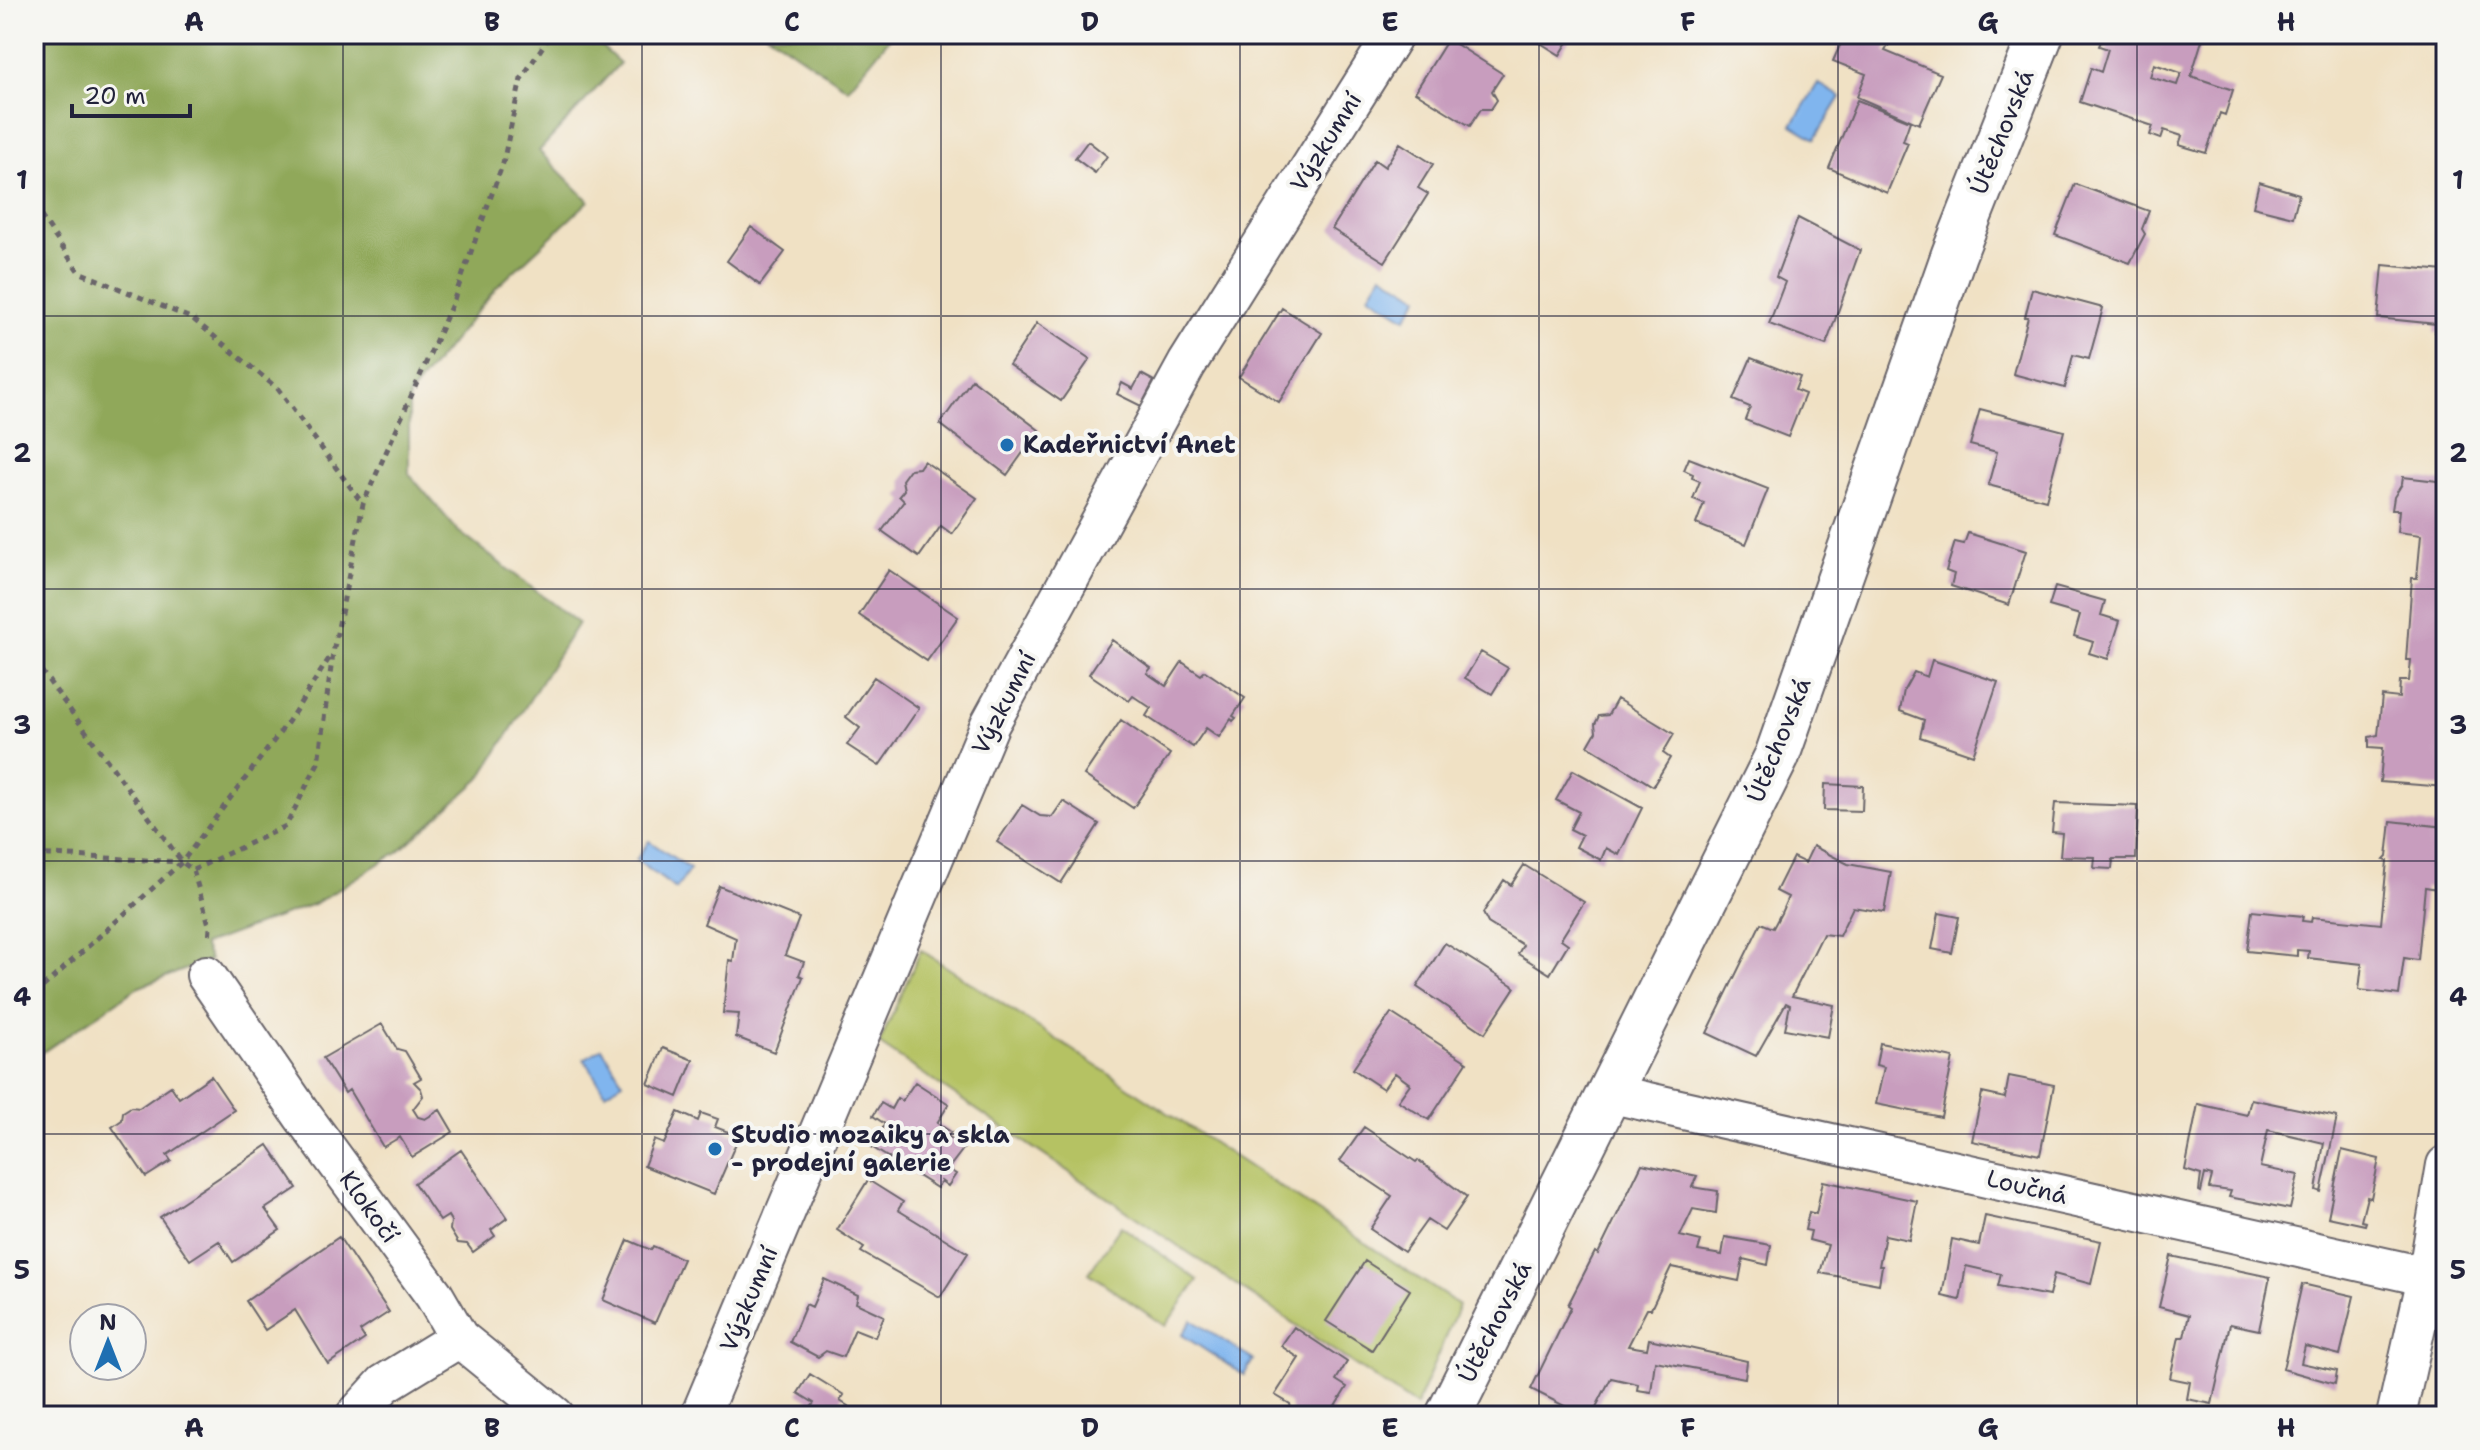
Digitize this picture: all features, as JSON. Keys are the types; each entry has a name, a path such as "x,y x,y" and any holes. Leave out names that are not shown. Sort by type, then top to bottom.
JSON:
{"street":[{"name":"Výzkumní","path":"700,1416 990,724 1187,364 1394,34"},
{"name":"Útěchovská","path":"1448,1416 1777,756 1954,254 2041,34"},
{"name":"Klokočí","path":"206,975 302,1115 434,1295 459,1338 555,1416"},
{"name":"Loučná","path":"1608,1093 2436,1279"},
{"path":"2396,1416 2436,1279 2446,1165"},
{"path":"355,1416 384,1384 459,1338"}],"path":[{"path":"193,870 286,826 318,763 333,653 363,504 453,302 503,163 521,79 551,34"},
{"path":"34,206 79,272 193,319 278,389 363,504"},
{"path":"34,995 182,862 288,722 333,653"},
{"path":"34,661 182,862 193,870 210,928 206,975"},
{"path":"34,854 182,862"}],"green space":[{"path":"34,34 613,34 601,46 620,63 539,151 589,201 496,288 409,395 409,474 458,531 578,623 480,779 399,851 316,903 203,945 210,960 137,988 34,1058"},
{"path":"768,34 893,34 848,89"},
{"path":"921,950 1459,1305 1416,1406 879,1044"},
{"path":"1121,1226 1198,1280 1165,1326 1089,1273"}],"water":[{"path":"1818,83 1841,97 1815,139 1792,125"},
{"path":"1382,274 1419,297 1406,318 1369,295"},
{"path":"649,841 690,869 676,889 636,860"},
{"path":"602,1048 623,1082 605,1093 584,1059"},
{"path":"1192,1320 1253,1360 1244,1375 1182,1335"}],"building":[{"path":"1526,34 1573,34 1560,55"},
{"path":"1845,34 1864,34 1889,44 1885,51 1941,74 1919,124 1857,97 1866,74 1833,61"},
{"path":"2104,34 2204,34 2191,76 2233,90 2225,115 2220,113 2206,153 2179,145 2182,136 2164,130 2161,139 2150,135 2153,126 2080,102 2091,68 2101,72 2108,49 2099,46","holes":["2154,64 2181,73 2177,85 2150,77"]},
{"path":"1448,39 1503,74 1492,91 1497,100 1491,109 1481,109 1470,126 1415,92"},
{"path":"1857,100 1910,121 1903,141 1908,143 1887,193 1829,168"},
{"path":"1088,141 1107,156 1095,173 1075,158"},
{"path":"1400,143 1433,164 1418,188 1428,194 1385,262 1332,229 1375,160 1385,167"},
{"path":"2259,182 2299,194 2293,217 2253,207"},
{"path":"2075,184 2149,211 2142,229 2145,234 2130,263 2055,235"},
{"path":"1798,218 1860,250 1826,345 1769,324 1785,282 1776,277"},
{"path":"751,227 785,252 760,285 727,261"},
{"path":"2383,265 2444,271 2446,333 2435,332 2436,324 2378,318"},
{"path":"2032,289 2103,308 2089,359 2073,355 2065,388 2013,374"},
{"path":"1282,308 1322,333 1279,402 1239,377"},
{"path":"1037,323 1090,359 1061,401 1009,365"},
{"path":"1751,358 1800,377 1795,390 1805,394 1788,437 1745,420 1750,407 1733,400"},
{"path":"1141,374 1154,381 1141,406 1117,394 1122,383 1133,389"},
{"path":"972,379 1039,430 1007,475 940,424"},
{"path":"1980,409 2064,431 2046,500 1988,485 1997,452 1970,445"},
{"path":"1689,458 1768,489 1746,544 1696,524 1704,503 1693,499 1700,481 1684,470"},
{"path":"924,461 977,498 952,534 941,526 919,557 882,531 904,501 899,496 904,490 902,480 910,469 919,468"},
{"path":"2403,477 2446,482 2446,787 2380,782 2383,748 2369,747 2369,737 2378,735 2382,696 2399,698 2400,681 2409,681 2411,660 2406,660 2412,578 2417,578 2421,535 2397,532 2399,510 2392,510"},
{"path":"1968,533 2026,551 2009,605 1951,586 1954,574 1946,571 1955,542 1964,544"},
{"path":"889,570 958,617 927,661 859,615"},
{"path":"2055,587 2105,601 2101,615 2120,621 2108,659 2089,653 2093,642 2074,636 2080,615 2049,606"},
{"path":"1112,640 1151,668 1147,673 1166,686 1182,662 1201,675 1205,671 1245,698 1233,716 1236,718 1231,719 1219,737 1206,728 1193,747 1146,716 1151,708 1133,696 1129,701 1089,674"},
{"path":"1481,652 1508,668 1492,694 1465,678"},
{"path":"1932,660 1998,682 1973,755 1920,737 1924,720 1900,711 1904,690 1914,672 1927,677"},
{"path":"874,677 919,708 879,766 847,745 860,728 846,717"},
{"path":"1617,699 1674,734 1663,753 1670,758 1653,786 1588,746 1596,732 1595,724 1599,716 1608,715"},
{"path":"1121,720 1170,754 1133,808 1084,775"},
{"path":"1573,770 1642,808 1619,855 1606,848 1601,860 1576,847 1582,835 1570,829 1579,812 1556,800"},
{"path":"1825,784 1863,786 1862,811 1824,810"},
{"path":"1063,801 1099,824 1061,883 997,842 1022,805 1040,816 1052,817"},
{"path":"2055,803 2138,806 2136,859 2113,859 2112,869 2094,868 2095,857 2060,856 2062,833 2052,832"},
{"path":"2391,821 2445,827 2438,889 2425,887 2418,960 2404,958 2399,995 2359,990 2362,964 2308,958 2309,951 2297,950 2297,956 2247,951 2252,911 2303,916 2302,921 2311,922 2312,917 2381,924 2387,861 2384,860 2387,857"},
{"path":"1813,846 1848,864 1891,872 1884,912 1853,907 1839,936 1823,934 1792,996 1834,1005 1828,1037 1785,1029 1790,1005 1786,1003 1756,1056 1707,1033 1761,923 1773,928 1781,913 1788,897 1776,891 1793,857 1805,863"},
{"path":"1524,865 1584,902 1561,939 1568,944 1550,974 1518,954 1523,945 1488,923 1483,913 1504,880 1511,885"},
{"path":"719,886 799,918 785,955 804,962 799,975 803,977 774,1052 736,1037 739,1014 723,1013 729,960 733,961 736,938 704,924"},
{"path":"1939,913 1959,917 1952,953 1932,949"},
{"path":"1445,943 1515,987 1485,1033 1417,987"},
{"path":"1391,1013 1467,1062 1429,1120 1398,1101 1410,1084 1395,1073 1383,1089 1353,1069"},
{"path":"382,1024 397,1049 405,1051 421,1078 414,1082 423,1096 413,1109 418,1117 425,1119 440,1110 453,1132 412,1157 400,1137 383,1147 349,1090 345,1093 323,1058"},
{"path":"1880,1043 1953,1058 1941,1117 1876,1104 1884,1067 1876,1065"},
{"path":"663,1048 693,1060 678,1097 648,1084"},
{"path":"211,1076 234,1110 167,1155 171,1161 146,1177 112,1127 122,1120 123,1112 131,1107 139,1108 171,1086 179,1098"},
{"path":"2009,1076 2054,1085 2040,1155 1972,1141 1982,1093 2005,1098"},
{"path":"915,1082 949,1104 937,1123 951,1132 948,1136 964,1148 948,1169 956,1174 948,1186 941,1181 937,1188 870,1146 885,1124 873,1116 881,1103 891,1109 897,1098 902,1101"},
{"path":"2251,1099 2337,1117 2321,1192 2316,1190 2324,1143 2268,1130 2260,1167 2298,1175 2290,1209 2229,1197 2231,1191 2209,1188 2212,1176 2205,1174 2201,1192 2201,1175 2185,1170 2198,1104 2247,1115"},
{"path":"678,1112 698,1121 701,1113 718,1119 715,1127 739,1136 714,1194 644,1166 654,1140 664,1144"},
{"path":"1364,1127 1416,1162 1418,1160 1467,1197 1444,1231 1427,1220 1404,1252 1370,1229 1392,1196 1340,1161"},
{"path":"268,1145 297,1188 265,1209 280,1230 233,1262 219,1241 190,1260 160,1217"},
{"path":"461,1150 507,1218 491,1230 495,1236 473,1252 467,1244 458,1243 450,1230 448,1216 440,1221 414,1183"},
{"path":"2342,1150 2379,1159 2371,1198 2367,1197 2361,1221 2366,1222 2365,1225 2328,1217"},
{"path":"1642,1164 1697,1176 1692,1187 1718,1191 1716,1213 1693,1209 1680,1236 1701,1241 1698,1251 1722,1255 1725,1237 1771,1245 1768,1265 1743,1259 1739,1281 1671,1267 1651,1309 1647,1309 1628,1346 1647,1349 1649,1339 1747,1361 1745,1378 1655,1361 1651,1392 1637,1390 1638,1384 1611,1378 1592,1415 1580,1414 1531,1389 1571,1307 1568,1305 1595,1252 1598,1254"},
{"path":"868,1180 903,1202 898,1210 968,1253 940,1297 861,1252 864,1248 837,1230"},
{"path":"1823,1181 1917,1201 1909,1240 1885,1235 1879,1284 1820,1273 1828,1245 1809,1240 1811,1231 1805,1230 1809,1212 1816,1214"},
{"path":"1985,1216 2101,1241 2091,1284 2054,1274 2049,1296 1998,1286 2001,1274 1966,1266 1960,1300 1942,1296 1952,1239 1979,1245"},
{"path":"339,1237 389,1312 360,1331 365,1339 328,1364 295,1310 265,1330 246,1301"},
{"path":"628,1240 651,1250 653,1246 683,1259 655,1323 603,1300"},
{"path":"2171,1256 2270,1277 2259,1330 2230,1324 2212,1404 2187,1399 2190,1382 2170,1378 2179,1337 2184,1337 2189,1315 2159,1307"},
{"path":"1365,1261 1410,1290 1372,1350 1326,1321"},
{"path":"824,1279 858,1295 856,1303 884,1316 875,1337 855,1329 843,1357 826,1351 818,1357 790,1342 806,1304 812,1307"},
{"path":"2302,1284 2354,1296 2340,1355 2305,1346 2301,1363 2337,1371 2335,1384 2283,1369"},
{"path":"1294,1327 1347,1362 1336,1380 1347,1387 1329,1416 1296,1416 1292,1414 1290,1404 1275,1395 1299,1358 1281,1346"},
{"path":"810,1374 844,1395 840,1401 864,1416 806,1416 814,1403 798,1393"}],"place":[{"name":"Kadeřnictví Anet","path":"1007,445"},
{"name":"Studio mozaiky a skla - prodejní galerie","path":"715,1149"}]}
